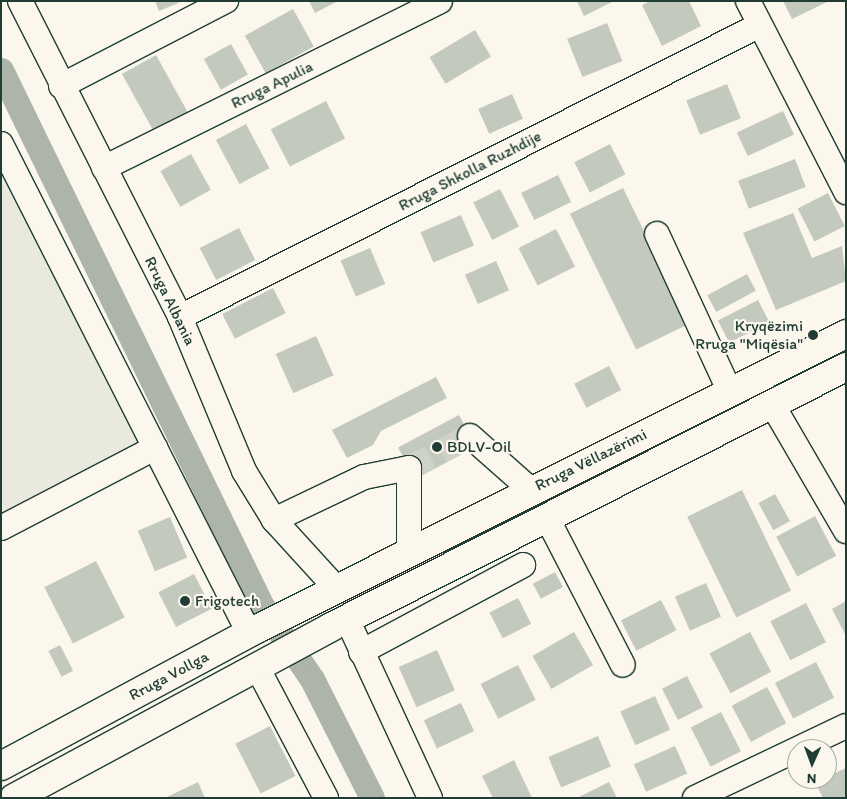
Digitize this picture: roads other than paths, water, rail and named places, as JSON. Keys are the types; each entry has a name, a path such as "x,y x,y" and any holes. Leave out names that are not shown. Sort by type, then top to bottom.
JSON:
{"main road":[{"name":"Rruga Vëllazërimi","path":"329,593 531,490 846,334"},
{"name":"Rruga Vëllazërimi","path":"339,623 846,367"},
{"name":"Rruga Vollga","path":"1,766 253,631 329,593"},
{"name":"Rruga Vollga","path":"14,798 339,623"}],"street":[{"name":"Rruga Albania","path":"20,1 61,86 180,317 244,471 274,520 329,593"},
{"path":"61,86 226,1"},
{"name":"Rruga Apulia","path":"104,168 440,1"},
{"path":"748,1 846,192"},
{"name":"Rruga Shkolla Ruzhdije","path":"180,317 760,25"},
{"path":"1,144 155,448 253,631"},
{"path":"656,234 730,392"},
{"path":"772,404 846,530"},
{"path":"470,436 531,490"},
{"path":"1,528 155,448"},
{"path":"274,520 364,477 409,468 409,552"},
{"path":"547,518 623,665"},
{"path":"361,652 523,565"},
{"path":"339,623 361,652 430,798"},
{"path":"261,665 326,798"},
{"path":"695,798 846,726"}],"waterway":[{"path":"1,70 262,606 312,679 372,798"}],"tunnel":[{"path":"409,468 470,436"}],"place":[{"name":"Kryqëzimi Rruga \"Miqësia\"","path":"813,335"},
{"name":"BDLV-Oil","path":"437,447"},
{"name":"Frigotech","path":"185,601"}]}
